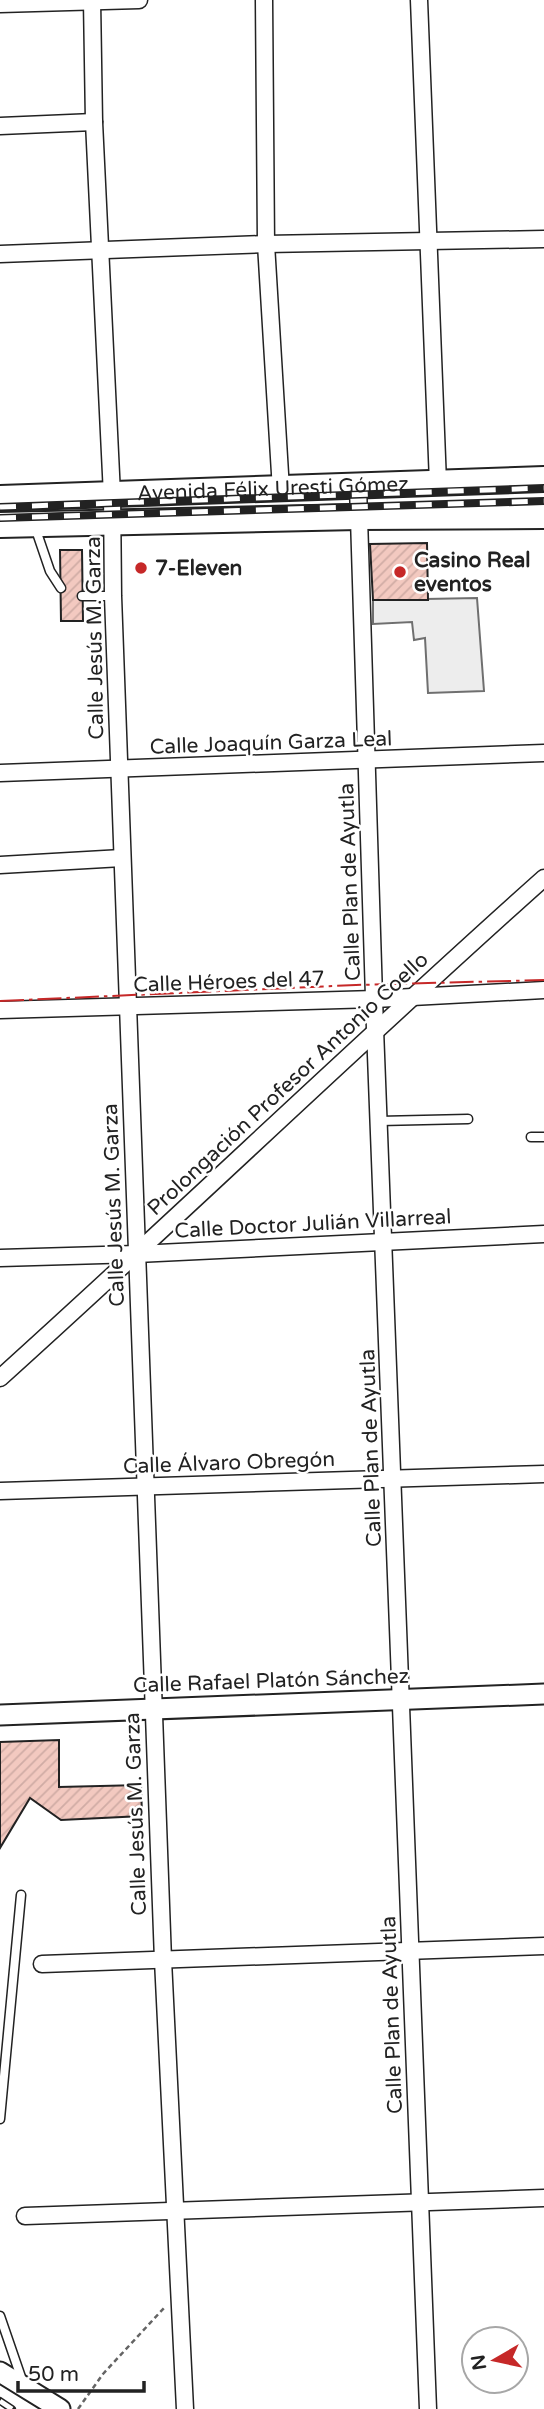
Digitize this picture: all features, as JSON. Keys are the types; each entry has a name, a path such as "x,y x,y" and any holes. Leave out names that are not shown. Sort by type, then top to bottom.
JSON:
{"main road":[{"name":"Avenida Félix Uresti Gómez","path":"0,498 544,479"},
{"name":"Avenida Félix Uresti Gómez","path":"0,525 544,516"}],"street":[{"path":"0,4 139,0"},
{"path":"264,0 266,244 281,490"},
{"path":"419,0 438,483"},
{"name":"Calle Jesús M. Garza","path":"92,1 94,122 112,495 122,858 163,1960 185,2409"},
{"path":"0,126 94,122"},
{"path":"0,254 266,244 544,239"},
{"name":"Calle Plan de Ayutla","path":"358,486 375,1030 428,2409"},
{"name":"Calle Joaquín Garza Leal","path":"0,773 544,753"},
{"path":"0,865 122,858"},
{"name":"Prolongación Profesor Antonio Coello","path":"0,1378 137,1254 375,1030 544,878"},
{"name":"Calle Héroes del 47","path":"0,1010 374,999 544,990"},
{"name":"Calle Doctor Julián Villarreal","path":"0,1258 544,1234"},
{"name":"Calle Álvaro Obregón","path":"0,1492 544,1474"},
{"name":"Calle Rafael Platón Sánchez","path":"0,1715 544,1694"},
{"path":"42,1964 544,1946"},
{"path":"25,2216 544,2197"},
{"path":"0,2372 60,2409"}],"lane":[{"path":"34,524 50,571 61,588"},
{"path":"82,596 113,596"},
{"path":"379,1121 468,1119"},
{"path":"531,1136 544,1137"},
{"path":"0,2119 21,1895"},
{"path":"0,2316 24,2386"}],"path":[{"path":"78,2409 103,2374 178,2292"}],"shaded area":[{"path":"477,598 484,691 428,693 425,638 414,640 412,622 373,624 373,600"}],"building":[{"name":"Casino Real eventos","path":"427,543 428,600 373,600 370,544"},
{"path":"60,550 82,550 83,621 61,621"},
{"path":"59,1740 59,1787 141,1785 142,1816 61,1820 30,1798 0,1848 0,1742"}],"railway":[{"path":"0,507 544,488"},
{"path":"0,518 544,501"},
{"path":"0,2401 12,2409"}],"power":[{"path":"0,1001 356,985 544,980"}],"place":[{"name":"7-Eleven","path":"141,568"},
{"name":"Casino Real eventos","path":"400,572"}]}
